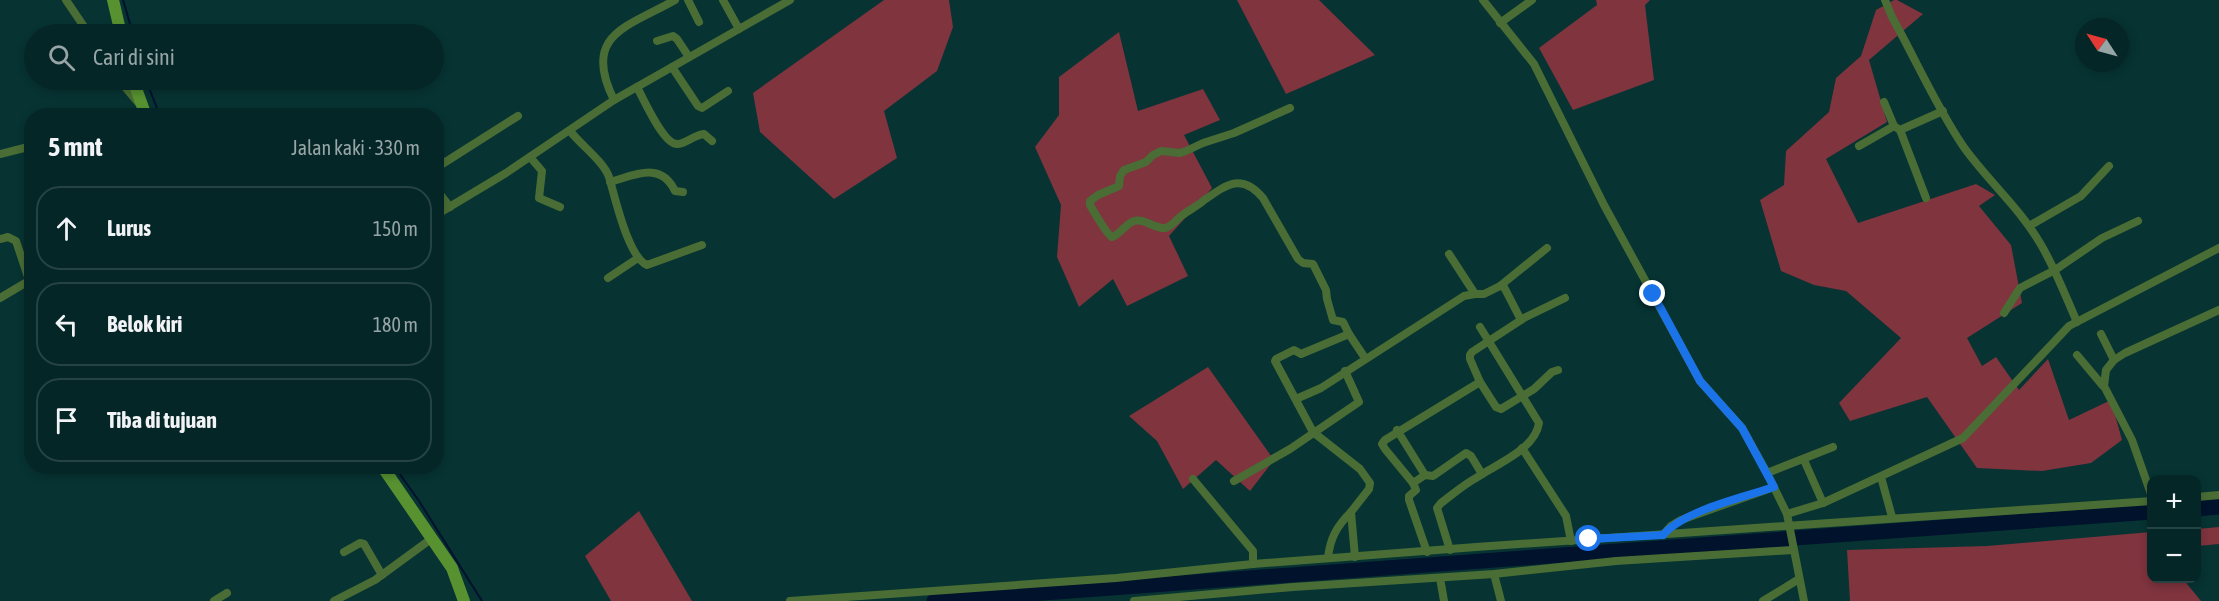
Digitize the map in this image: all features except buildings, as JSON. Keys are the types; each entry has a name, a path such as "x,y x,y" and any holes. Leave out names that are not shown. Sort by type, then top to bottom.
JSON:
{"main road":[{"path":"113,0 119,24"},
{"path":"136,90 141,108"},
{"path":"387,474 452,568 464,601"}],"street":[{"path":"66,0 82,24"},
{"path":"614,100 606,86 602,66 608,43 618,30 675,0"},
{"path":"688,0 699,21"},
{"path":"723,0 739,29"},
{"path":"444,210 530,157 614,100 790,0"},
{"path":"1483,0 1534,64 1604,205 1700,381 1742,428 1767,473 1790,527 1804,601"},
{"path":"1500,23 1532,0"},
{"path":"1885,0 1956,134 1980,170 2029,226 2055,270 2077,322"},
{"path":"657,41 673,36 689,57"},
{"path":"672,67 698,106 702,108 728,91"},
{"path":"637,87 664,137 672,144 679,144 704,134 712,141"},
{"path":"126,90 139,108"},
{"path":"1884,102 1926,198"},
{"path":"1290,108 1186,151 1180,153 1161,151 1146,162 1125,170 1120,176 1119,186 1098,195 1090,201 1090,205 1098,215 1107,234 1112,237 1120,233 1132,221 1140,220 1156,226 1168,227 1218,190 1236,183 1247,184 1256,189 1298,259 1303,263 1313,264 1326,290 1333,320 1343,322 1365,358"},
{"path":"1859,146 1897,128 1943,111"},
{"path":"444,163 518,116"},
{"path":"570,131 606,170 626,231 638,258 647,265 702,245"},
{"path":"0,154 24,148"},
{"path":"530,157 542,171 539,198 561,207"},
{"path":"2029,226 2081,196 2109,166"},
{"path":"610,182 645,172 655,172 668,180 675,191 683,192"},
{"path":"444,199 450,207"},
{"path":"2004,313 2020,288 2055,270 2102,238 2139,221"},
{"path":"0,239 8,237 16,241 24,263"},
{"path":"1296,399 1321,388 1464,296 1484,294 1500,286 1547,248"},
{"path":"1786,514 1823,503 1963,438 2060,335 2077,322 2219,248"},
{"path":"1449,254 1475,294"},
{"path":"608,278 638,258"},
{"path":"0,298 24,286"},
{"path":"1500,286 1505,288 1521,320"},
{"path":"1558,370 1552,372 1534,389 1498,409 1480,382 1470,355 1488,340 1521,320 1565,298"},
{"path":"2104,386 2104,374 2114,360 2219,310"},
{"path":"1450,549 1437,508 1482,474 1522,448 1535,434 1539,423 1524,395 1480,327"},
{"path":"1328,558 1334,533 1369,489 1370,483 1360,469 1313,432 1276,359 1294,350 1300,354 1349,334"},
{"path":"2101,334 2114,360"},
{"path":"2077,355 2104,386 2132,440 2147,487"},
{"path":"1234,481 1290,449 1359,402 1345,371"},
{"path":"1427,552 1409,500 1409,496 1416,490 1382,444 1397,430 1480,382"},
{"path":"1397,430 1425,475"},
{"path":"1767,473 1833,447"},
{"path":"1522,448 1566,516 1571,541"},
{"path":"1413,483 1425,475 1433,476 1466,453 1471,456 1482,474"},
{"path":"1804,460 1823,503"},
{"path":"1881,477 1892,517"},
{"path":"1193,479 1253,551 1253,564"},
{"path":"1663,535 1676,523 1691,515 1774,487"},
{"path":"2201,497 2219,495"},
{"path":"790,601 1116,578 1354,556 1790,527 1892,517 2147,499"},
{"path":"1351,512 1354,556"},
{"path":"334,601 360,589 382,575 431,539"},
{"path":"344,552 360,543 364,544 382,575"},
{"path":"1134,601 1494,574 1616,561 1793,549"},
{"path":"1494,574 1501,601"},
{"path":"1440,578 1444,601"},
{"path":"1763,601 1799,579"},
{"path":"214,601 227,593"}],"shaded area":[{"path":"884,0 949,0 953,27 937,71 884,111 897,158 834,199 760,132 753,93"},
{"path":"1237,0 1319,0 1375,55 1286,94"},
{"path":"1596,0 1650,0 1645,5 1654,80 1573,110 1539,48 1597,5"},
{"path":"1894,0 1923,14 1869,60 1887,122 1826,159 1858,223 1976,184 1995,195 1979,206 2011,245 2022,303 1967,338 1982,366 1996,357 2019,390 2048,359 2069,420 2111,400 2122,440 2091,463 2042,471 1977,468 1927,397 1850,421 1839,403 1901,338 1846,291 1814,285 1781,271 1760,200 1784,185 1786,151 1829,112 1836,78 1861,56 1876,10"},
{"path":"1119,32 1138,111 1203,89 1220,120 1184,135 1212,188 1169,236 1188,276 1127,306 1113,279 1079,307 1057,257 1061,205 1035,147 1059,115 1059,77"},
{"path":"1208,367 1274,460 1250,491 1216,460 1183,489 1157,441 1129,416"},
{"path":"639,511 692,601 611,601 585,556"},
{"path":"2219,527 2219,544 2201,546 2201,529"},
{"path":"2147,532 2147,583 2186,583 2201,601 1850,601 1847,550 1987,546"}],"waterway":[{"path":"123,0 130,24"},
{"path":"150,90 157,108"},
{"path":"400,474 482,601"},
{"path":"2201,509 2219,507"},
{"path":"934,601 2147,512"}],"route":[{"path":"1589,539 1663,535 1671,526 1691,515 1774,487 1742,428 1703,387 1653,294"}]}
